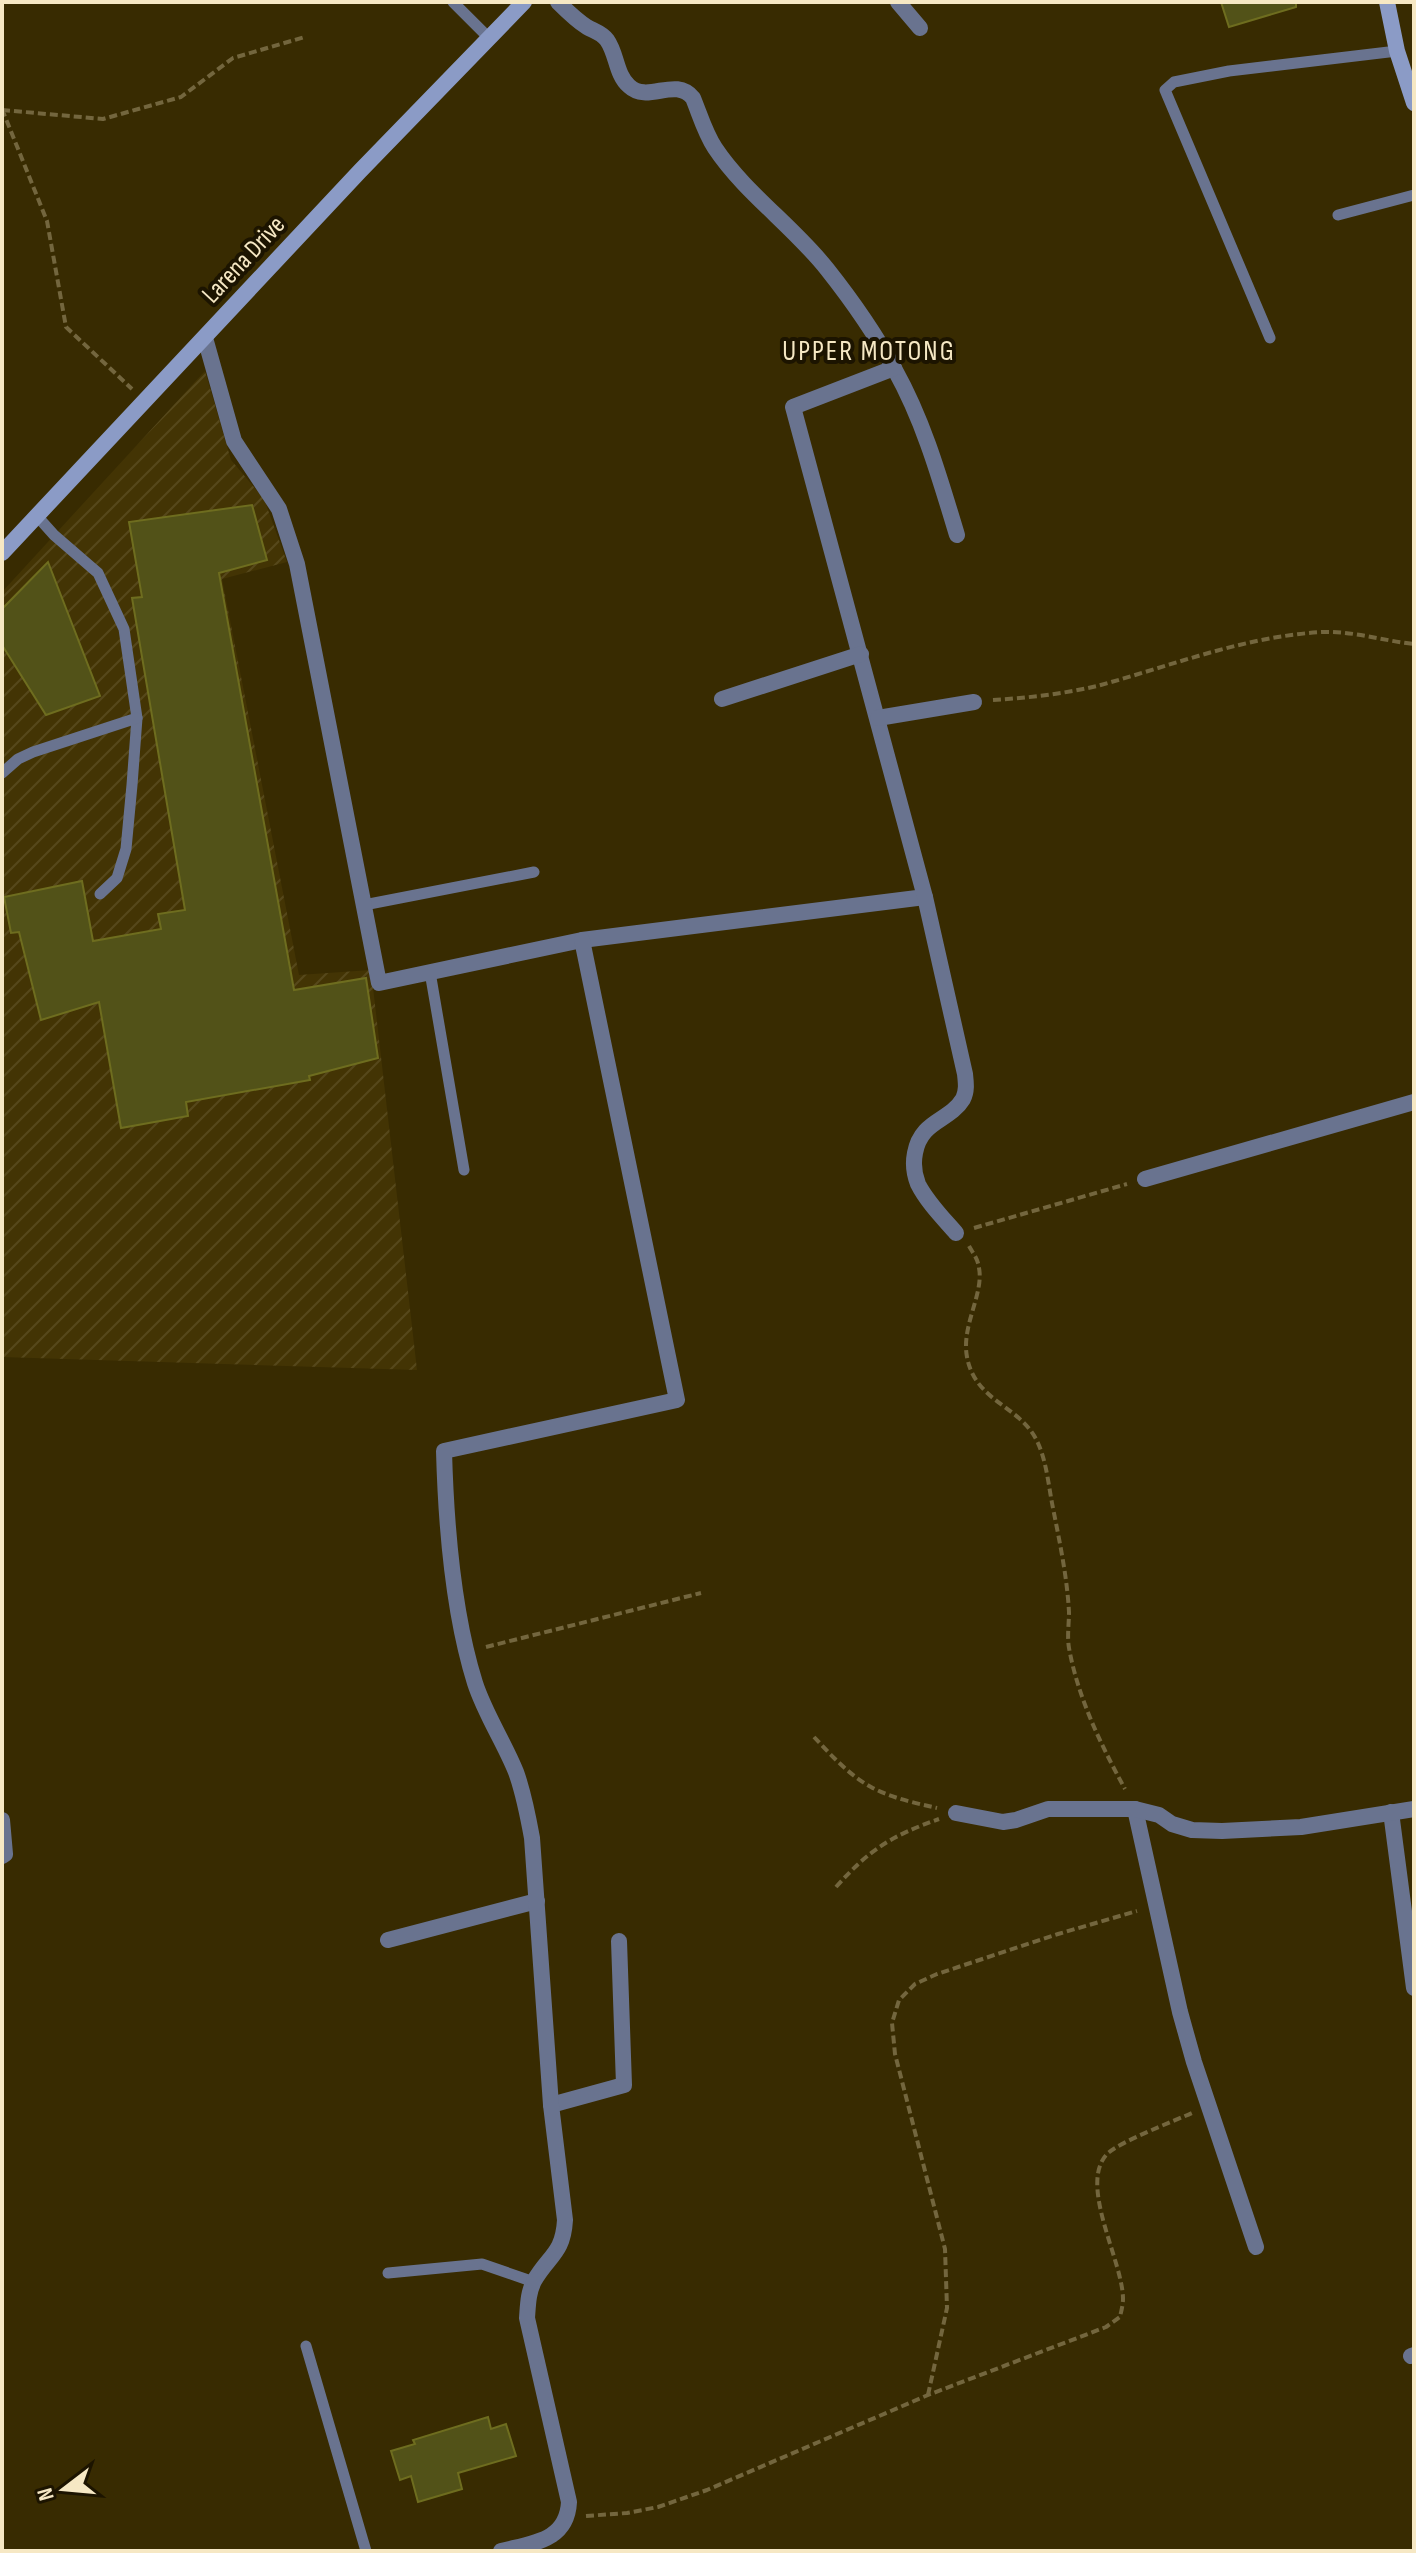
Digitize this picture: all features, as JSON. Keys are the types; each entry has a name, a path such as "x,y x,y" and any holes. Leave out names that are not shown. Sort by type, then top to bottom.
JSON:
{"main road":[{"name":"Larena Drive","path":"2,553 360,171 524,2"},
{"path":"1387,2 1397,51 1414,103"}],"street":[{"path":"558,2 583,24 606,38 628,86 648,93 679,88 687,91 714,147 729,167 828,270 894,368 924,433 957,535"},
{"path":"898,2 920,28"},
{"path":"205,338 234,441 279,509 294,553 379,983 582,940 925,897"},
{"path":"894,368 793,407 925,897 966,1089 962,1101 929,1126 917,1141 913,1163 917,1182 956,1233"},
{"path":"722,699 861,654"},
{"path":"878,718 974,702"},
{"path":"501,2551 535,2547 561,2528 568,2515 569,2502 527,2318 528,2298 534,2282 564,2238 565,2220 551,2105 532,1838 515,1770 485,1710 467,1652 447,1518 444,1451 677,1400 582,940"},
{"path":"1145,1179 1414,1102"},
{"path":"956,1813 1003,1822 1048,1809 1135,1809 1159,1815 1172,1824 1192,1830 1222,1831 1301,1827 1414,1809"},
{"path":"1135,1809 1180,2012 1256,2247"},
{"path":"1391,1812 1414,1988"},
{"path":"2,1820 5,1854 2,1856"},
{"path":"388,1940 537,1901"},
{"path":"551,2105 624,2085 619,1941"}],"lane":[{"path":"453,2 489,38"},
{"path":"1270,338 1165,90 1174,82 1215,73 1397,51"},
{"path":"1338,215 1414,195"},
{"path":"37,516 98,573 124,629 137,718 126,849 117,878 100,894"},
{"path":"2,773 18,759 33,752 137,718"},
{"path":"364,905 534,872"},
{"path":"430,972 464,1170"},
{"path":"388,2273 482,2264 534,2282"},
{"path":"306,2346 366,2551"}],"path":[{"path":"145,402 66,327 47,221 2,110 103,119 181,97 233,58 305,37"},
{"path":"974,702 1094,686 1287,635 1351,633 1414,644"},
{"path":"1135,1809 1108,1757 1075,1676 1068,1644 1066,1586 1044,1458 1035,1436 1016,1414 992,1400 976,1380 967,1358 967,1325 980,1271 968,1245 956,1233 1145,1179"},
{"path":"467,1652 701,1593"},
{"path":"814,1737 841,1764 871,1787 956,1813"},
{"path":"836,1887 860,1860 881,1844 908,1830 956,1813"},
{"path":"928,2395 947,2308 945,2249 895,2054 892,2023 899,2000 915,1984 937,1974 1058,1934 1157,1906"},
{"path":"568,2515 597,2517 658,2507 748,2474 928,2395 1106,2327 1120,2317 1123,2301 1097,2190 1099,2170 1108,2154 1208,2106"}],"shaded area":[{"path":"205,371 231,460 264,499 287,562 222,579 299,975 371,970 417,1370 2,1357 2,592"}],"building":[{"path":"1221,2 1296,2 1296,7 1229,27"},
{"path":"252,505 267,560 219,573 294,990 366,978 378,1058 309,1076 310,1080 186,1102 188,1116 121,1128 99,1002 41,1020 19,932 11,933 4,897 82,881 93,941 161,929 158,914 185,910 132,598 142,597 129,522"},
{"path":"48,562 100,696 46,715 2,645 2,609"},
{"path":"488,2417 491,2429 506,2424 516,2456 458,2473 462,2489 418,2502 411,2476 400,2480 391,2451 415,2444 413,2440"}],"district":[{"name":"UPPER MOTONG","path":"869,351"}]}
